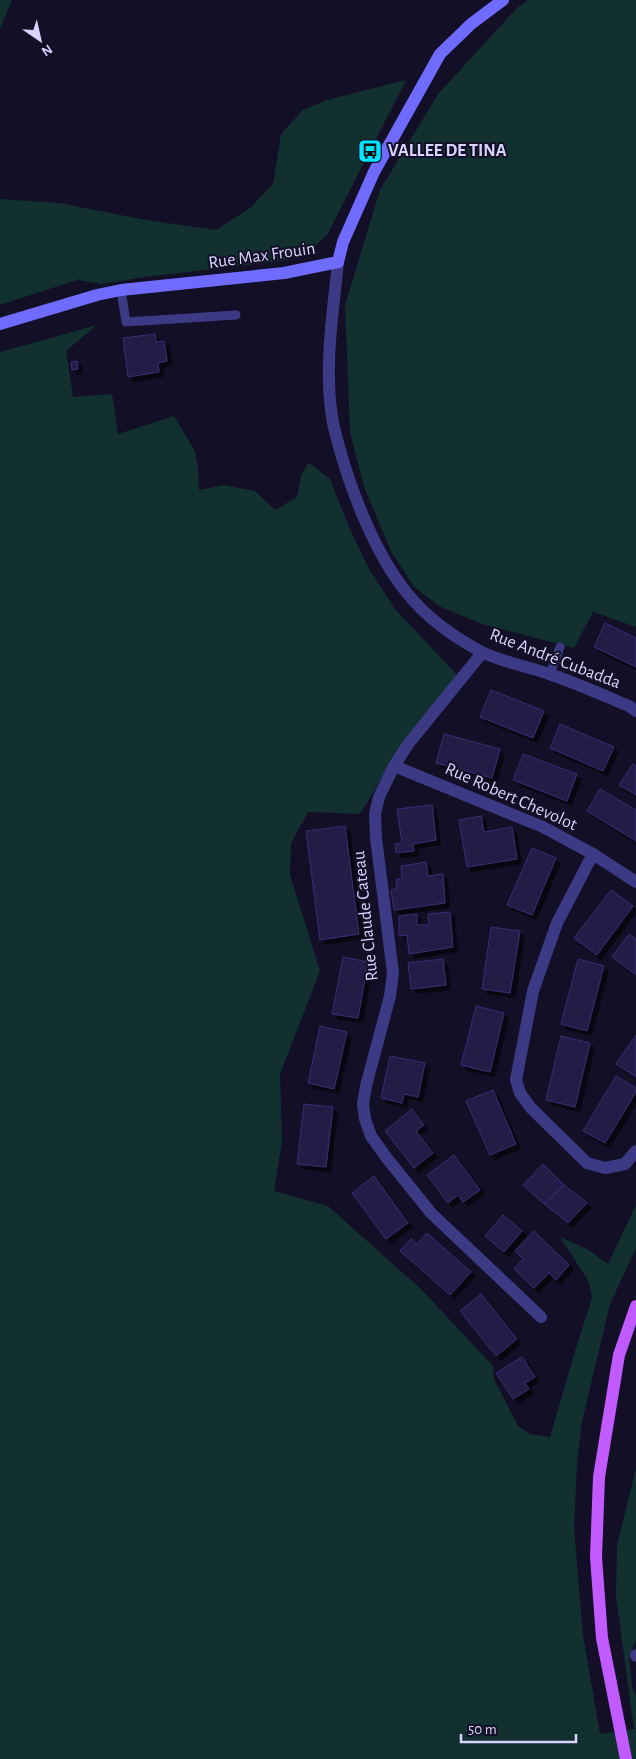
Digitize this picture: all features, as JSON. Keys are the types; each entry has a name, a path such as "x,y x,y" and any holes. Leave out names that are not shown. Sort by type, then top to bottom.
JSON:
{"main road":[{"path":"626,1759 602,1638 596,1557 601,1468 619,1355 636,1306"}],"street":[{"name":"Rue Max Frouin","path":"0,324 97,294 284,273 338,262 343,242 374,172 440,54 470,24 503,0"},
{"name":"Rue André Cubadda","path":"338,262 331,333 329,377 331,410 341,454 352,487 368,526 391,572 407,594 427,614 457,637 482,652 550,674 636,710"},
{"name":"Rue Claude Cateau","path":"482,652 409,743 394,766 379,797 374,814 386,932 393,973 390,996 363,1104 365,1119 371,1136 386,1158 431,1214 541,1317"},
{"name":"Rue Robert Chevolot","path":"394,766 543,827 593,854 636,882"},
{"path":"593,854 557,923 533,991 516,1080 520,1093 531,1108 586,1163 605,1168 624,1164 636,1151"}],"lane":[{"path":"122,290 126,322 236,315"},
{"path":"550,674 560,647"}],"green space":[{"path":"0,0 12,0 0,29"},
{"path":"528,0 636,0 636,627 593,612 574,648 482,624 441,607 414,587 391,551 364,487 350,432 345,305 380,190 438,94 517,8"},
{"path":"406,80 327,235 307,254 281,261 102,284 78,280 87,270 77,280 0,305 0,199 59,203 146,220 216,230 250,208 273,184 281,134 303,110 327,100"},
{"path":"97,325 66,351 73,397 112,394 118,434 174,416 195,451 199,490 224,485 255,491 275,510 297,497 302,473 309,463 330,479 349,527 369,569 395,609 458,676 400,748 360,814 308,812 291,843 290,875 320,971 280,1074 282,1141 274,1191 328,1206 421,1289 493,1366 494,1379 518,1426 530,1434 550,1437 592,1298 589,1282 560,1237 587,1249 608,1264 636,1205 636,1248 610,1304 582,1422 577,1463 574,1528 583,1635 600,1734 634,1729 616,1596 617,1545 636,1468 636,1640 629,1658 632,1686 636,1696 636,1759 0,1759 0,352"}],"building":[{"path":"155,334 156,342 164,341 167,361 158,363 159,372 128,377 123,338"},
{"path":"77,361 78,369 72,370 71,362"},
{"path":"605,623 636,638 636,667 594,647"},
{"path":"491,690 544,711 533,738 480,717"},
{"path":"560,724 614,747 603,771 550,748"},
{"path":"444,734 500,749 492,778 436,763"},
{"path":"523,754 577,774 567,801 513,780"},
{"path":"633,764 636,766 636,795 619,785"},
{"path":"600,789 636,810 636,841 587,811"},
{"path":"432,805 436,840 413,844 414,851 396,853 395,844 402,843 397,809"},
{"path":"481,816 484,832 512,827 517,859 467,867 459,820"},
{"path":"345,826 359,934 320,940 306,831"},
{"path":"532,848 556,858 532,915 507,905"},
{"path":"426,862 428,876 443,874 445,903 394,910 391,890 397,888 396,880 402,878 401,866"},
{"path":"611,890 633,906 597,955 574,938"},
{"path":"450,912 453,947 409,954 407,935 399,936 399,916 417,914 417,925 429,925 428,914"},
{"path":"491,927 520,931 510,993 482,989"},
{"path":"629,934 636,939 636,975 612,957"},
{"path":"343,957 368,962 358,1018 332,1014"},
{"path":"443,959 446,985 411,989 408,963"},
{"path":"578,959 604,966 587,1031 561,1024"},
{"path":"476,1006 504,1013 490,1072 461,1065"},
{"path":"320,1026 347,1032 334,1089 308,1083"},
{"path":"636,1035 636,1077 616,1064"},
{"path":"561,1036 590,1043 575,1107 546,1100"},
{"path":"390,1056 425,1063 418,1097 404,1094 402,1103 381,1098"},
{"path":"616,1076 636,1088 636,1092 605,1143 583,1131"},
{"path":"493,1090 516,1144 490,1155 466,1101"},
{"path":"304,1104 333,1107 326,1167 297,1164"},
{"path":"412,1109 424,1125 416,1131 433,1153 414,1168 385,1131"},
{"path":"454,1155 480,1190 463,1202 458,1195 448,1203 427,1175"},
{"path":"543,1164 564,1185 544,1204 523,1185"},
{"path":"374,1176 408,1223 386,1239 352,1193"},
{"path":"564,1185 587,1203 568,1223 544,1204"},
{"path":"503,1215 522,1231 504,1252 485,1236"},
{"path":"534,1231 569,1265 556,1280 549,1273 534,1288 514,1269 523,1259 515,1251"},
{"path":"427,1233 471,1272 450,1295 400,1251 411,1239 417,1244"},
{"path":"481,1294 517,1339 496,1356 460,1311"},
{"path":"522,1357 535,1377 525,1383 529,1389 513,1399 496,1373"}],"place":[{"name":"VALLEE DE TINA","path":"370,151"}]}
